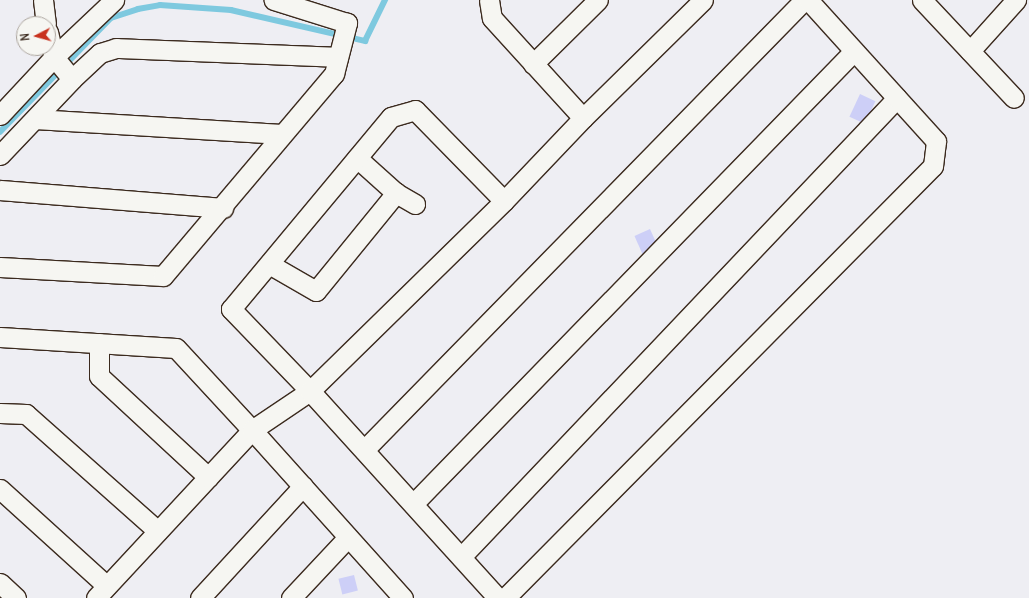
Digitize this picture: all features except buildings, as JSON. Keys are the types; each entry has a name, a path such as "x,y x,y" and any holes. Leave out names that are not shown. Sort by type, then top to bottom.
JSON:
{"street":[{"path":"43,0 45,16"},
{"path":"0,154 36,119 63,68 114,0"},
{"path":"0,267 163,276 223,208 281,134 334,74 347,23 299,3 274,0"},
{"path":"489,0 492,18 583,118"},
{"path":"533,64 598,0"},
{"path":"0,489 102,592 252,430 310,391 504,201 583,118 703,0"},
{"path":"364,450 804,0"},
{"path":"505,598 933,166 936,141 808,0"},
{"path":"922,0 1014,98"},
{"path":"970,51 1016,0"},
{"path":"0,114 63,68 116,48 342,43"},
{"path":"413,504 854,50"},
{"path":"56,51 63,68"},
{"path":"461,557 897,98"},
{"path":"498,598 310,391 231,309 391,117 415,110 504,201"},
{"path":"36,119 281,134"},
{"path":"357,158 396,193 416,204"},
{"path":"0,190 223,208"},
{"path":"269,264 316,291 396,193"},
{"path":"0,337 176,348 303,486 348,537 394,595"},
{"path":"99,343 99,376 208,477"},
{"path":"0,413 26,414 158,532"},
{"path":"200,598 303,486"},
{"path":"291,598 348,537"},
{"path":"0,583 16,598"}],"waterway":[{"path":"0,132 111,18 138,9 160,5 231,10 365,41 385,0"}]}
